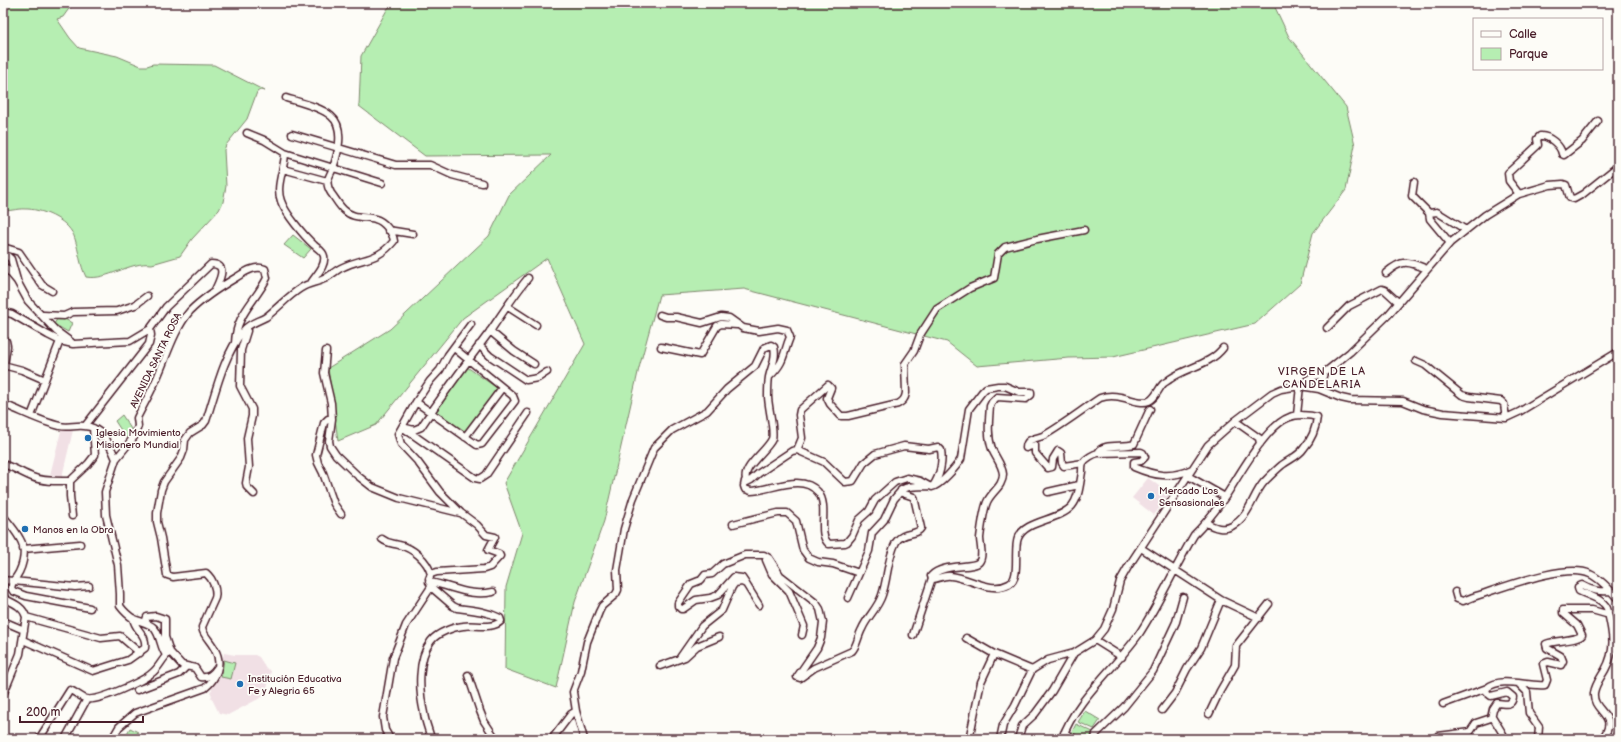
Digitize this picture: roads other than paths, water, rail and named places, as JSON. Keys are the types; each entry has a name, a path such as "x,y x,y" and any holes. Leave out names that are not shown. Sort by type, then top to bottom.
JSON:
{"street":[{"path":"286,98 331,115 336,121 339,131 339,139 333,168 327,181 330,192 344,210 359,218 376,219 381,222 388,230 394,241 387,250 370,259 347,265 320,281 311,282"},
{"path":"1519,194 1508,180 1508,173 1538,145 1537,139 1540,136 1546,137 1558,146 1564,155 1582,141 1598,122"},
{"path":"247,133 264,140 285,152 382,183"},
{"path":"292,134 396,165 430,165 452,175 482,183"},
{"path":"112,739 119,727 135,713 205,688 216,676 219,659 216,651 202,628 216,593 211,578 206,573 172,577 167,575 162,538 156,513 164,482 181,458 186,440 190,433 206,421 218,381 242,333 250,324 264,318 301,288 311,282 320,269 324,257 323,253 312,244 295,224 281,202 279,193 285,152"},
{"path":"1297,415 1300,386 1310,378 1324,373 1350,352 1388,315 1450,243 1466,230 1519,194 1550,185 1566,185 1570,198 1574,199 1583,194 1618,166"},
{"path":"283,169 327,181"},
{"path":"1414,182 1412,189 1413,198 1429,213 1430,219 1450,243"},
{"path":"1429,213 1437,212 1466,230"},
{"path":"388,230 413,234"},
{"path":"797,450 802,438 799,415 800,410 828,385 831,388 827,398 830,404 841,416 848,416 898,404 903,401 906,393 905,364 914,351 920,335 937,310 970,288 994,278 998,254 1003,249 1008,246 1037,239 1084,230"},
{"path":"3,247 19,252 42,285 52,291"},
{"path":"3,252 12,259 17,281"},
{"path":"1386,273 1396,264 1408,262 1427,269"},
{"path":"3,312 12,314 60,341 75,344 130,341 150,329 166,308 211,264 216,264 222,270 222,275 214,291"},
{"path":"3,266 8,269 17,281 28,301 43,315 56,331 75,344"},
{"name":"AVENIDA SANTA ROSA","path":"140,653 145,648 144,635 135,625 132,618 120,606 118,565 106,515 105,492 116,460 134,437 138,426 138,418 168,351 189,313 214,291 244,273 255,268 265,269 267,278 239,322 235,331 235,345"},
{"path":"402,427 417,429 421,427 467,360 508,307 513,296 528,278"},
{"path":"1327,328 1349,306 1382,289 1398,302"},
{"path":"43,315 64,316 74,312 118,311 135,305 147,296"},
{"path":"508,307 536,325"},
{"path":"660,315 702,322 721,317 729,318 743,328 759,330 784,328 790,334 790,337 783,360 778,368 769,377"},
{"path":"250,324 245,334 241,350 240,386 252,409 247,438 249,468 246,483 247,487 254,494"},
{"path":"431,574 437,572 484,569 490,567 500,556 500,554 488,550 495,537 486,535 477,524 461,513 440,492 418,460 401,444 398,434 416,402 471,324"},
{"path":"661,347 700,355 717,326 721,324 738,325"},
{"path":"85,426 149,344 151,334 150,329"},
{"path":"490,331 514,351 534,364"},
{"path":"3,340 6,341 7,346 3,365 22,370 45,380"},
{"path":"31,416 60,341"},
{"path":"479,345 490,356 526,380 538,378 546,372"},
{"path":"584,739 576,711 573,692 581,671 587,642 599,612 602,606 616,594 618,590 617,570 624,529 633,499 654,448 672,430 707,411 727,389 755,366 764,348 770,345 774,348 775,352 775,359 769,377 769,409 773,435 769,444 747,470 745,488 751,492 800,483 810,485 819,494 821,499 824,518 824,536 825,541 829,544 847,542 852,536 859,520 869,511 875,500 895,482 907,478 930,486"},
{"path":"416,402 474,444 482,444 514,401 515,398 454,348"},
{"path":"1193,468 1179,475 1157,475 1134,467 1134,462 1141,461 1144,457 1143,453 1141,452 1098,453 1083,463 1064,466 1062,463 1061,453 1058,452 1053,459 1052,467 1048,468 1035,453 1034,445 1026,448 1026,446 1029,441 1055,429 1100,398 1109,395 1121,396 1139,402 1148,401 1153,398 1163,385 1175,376 1217,356 1223,348"},
{"path":"326,351 324,372 331,403 332,419 330,446 358,476 372,487 399,498 461,513"},
{"path":"1000,739 1003,725 1015,705 1032,670 1048,660 1074,653 1095,640 1104,629 1110,619 1120,581 1166,507 1208,446 1235,421 1272,393 1281,389 1300,386 1319,389 1350,400 1404,401 1430,411 1491,418 1506,418 1519,412 1618,352"},
{"path":"1416,361 1425,365 1462,394 1469,397 1501,401 1504,404 1506,418"},
{"path":"1319,389 1324,373"},
{"path":"848,598 869,551 872,533 884,520 894,499 902,489 905,487 934,487 939,485 958,464 961,459 969,409 982,392 986,388 1005,386 1019,392 1031,392 1031,395 1026,399 997,398 990,406 989,436 992,449 1001,467 1002,479 999,488 993,493 986,505 980,539 981,558 978,563 974,565 954,566 932,574 913,635"},
{"path":"465,437 502,388"},
{"path":"3,405 46,422 61,426 85,426 93,428 107,438 116,460"},
{"path":"1098,453 1103,447 1120,447 1134,444 1150,409"},
{"path":"402,427 468,474 480,479 486,475 528,414"},
{"path":"1075,739 1063,736 1086,698 1122,656 1149,617 1194,535 1206,523 1225,497 1260,444 1273,429 1282,421 1290,417 1297,415 1317,417 1310,440 1300,453 1281,466 1268,478 1241,519 1231,527 1222,529 1206,523"},
{"path":"332,419 328,419 324,423 316,455 318,463 326,478 334,504 341,514"},
{"path":"1235,421 1259,438 1260,444"},
{"path":"72,516 70,482 95,455 93,428"},
{"path":"745,480 748,482 792,451 797,450 824,462 843,481 849,482 852,481 870,456 881,451 904,446 931,449 938,447 942,454 941,470 935,482 930,486"},
{"path":"932,578 936,579 951,576 995,588 1012,583 1015,577 1016,544 1019,536 1024,530 1066,512 1074,504 1083,463"},
{"path":"3,464 16,468 32,477 39,479 70,482"},
{"path":"1188,476 1225,497"},
{"path":"1048,492 1079,485"},
{"path":"758,605 742,578 734,577 716,596 696,600 683,609 680,609 678,606 691,584 701,580 705,575 712,574 723,564 745,555 764,555 769,558 780,576 816,603 822,616 823,622 821,638 817,648 796,675 800,678 814,668 845,654 854,648 856,640 866,620 881,598 889,564 899,538 903,535 921,529 915,499 912,496 900,492"},
{"path":"733,524 778,513 787,513 796,521 803,550 809,558 818,562 833,564 859,573"},
{"path":"3,516 20,538 23,548 21,569 13,581 11,588 13,591 26,596 90,608"},
{"path":"382,539 388,544 400,545 415,553 429,566 431,574 430,585 406,625 393,658 383,717 385,730 390,739"},
{"path":"23,548 80,544"},
{"path":"1141,548 1221,600 1259,618"},
{"path":"764,555 772,574 789,591 804,626 802,635"},
{"path":"1454,592 1457,599 1463,601 1473,596 1542,576 1556,573 1582,571 1597,579 1618,599"},
{"path":"3,580 75,587 89,586"},
{"path":"679,659 702,626 720,613 724,608 733,585 740,582 746,584"},
{"path":"430,585 441,584 473,594 493,592"},
{"path":"430,585 457,608 482,611 500,618 501,621 493,625 463,626 455,628 441,633 431,640 423,658 421,683 424,713 431,739"},
{"path":"1602,739 1608,732 1609,720 1597,704 1594,693 1595,688 1607,666 1614,643 1608,609 1599,600 1579,591 1578,588 1580,585 1590,590 1611,591"},
{"path":"1095,739 1096,734 1124,707 1153,671 1176,622 1184,597"},
{"path":"3,598 20,606 26,617 20,654 3,696"},
{"path":"1162,710 1175,693 1186,669 1201,648 1221,600"},
{"path":"1209,714 1235,665 1236,646 1270,604"},
{"path":"1443,704 1504,682 1545,685 1547,680 1543,664 1548,662 1561,665 1563,661 1561,656 1547,648 1546,644 1560,640 1578,639 1582,636 1580,628 1563,613 1563,610 1592,610 1601,613 1608,613"},
{"path":"39,739 70,690 87,699 102,697 138,682 152,674 158,668 168,653 165,637 165,619 156,616 147,617 145,623"},
{"path":"23,640 93,671 124,662 140,653 120,636 101,638 26,617"},
{"path":"132,618 154,628 163,651 168,653 182,665 195,668 201,677 206,678 212,674 218,666"},
{"path":"3,621 24,630"},
{"path":"660,666 685,657 697,646 719,637"},
{"path":"966,638 994,654 1032,670"},
{"path":"1095,640 1122,656"},
{"path":"1018,739 1022,726 1035,714 1052,691 1074,653"},
{"path":"970,735 981,682 994,654"},
{"path":"137,690 180,674 186,667"},
{"path":"150,684 157,676 158,668"},
{"path":"468,675 484,721 496,739"},
{"path":"1520,684 1527,692 1530,713 1539,728 1538,739"},
{"path":"1433,739 1438,736 1470,732 1476,723 1489,720 1492,716 1494,706 1497,703 1510,704 1513,701 1513,698 1507,692 1491,696 1486,692 1487,688"},
{"path":"65,739 87,699"},
{"path":"552,739 571,714 576,711"},
{"path":"1492,716 1503,734"}],"place":[{"name":"Iglesia Movimiento Misionero Mundial","path":"88,438"},
{"name":"Mercado Los Sensasionales","path":"1151,496"},
{"name":"Manos en la Obra","path":"25,529"},
{"name":"Institución Educativa Fe y Alegria 65","path":"240,684"}],"district":[{"name":"VIRGEN DE LA CANDELARIA","path":"1322,377"}]}
